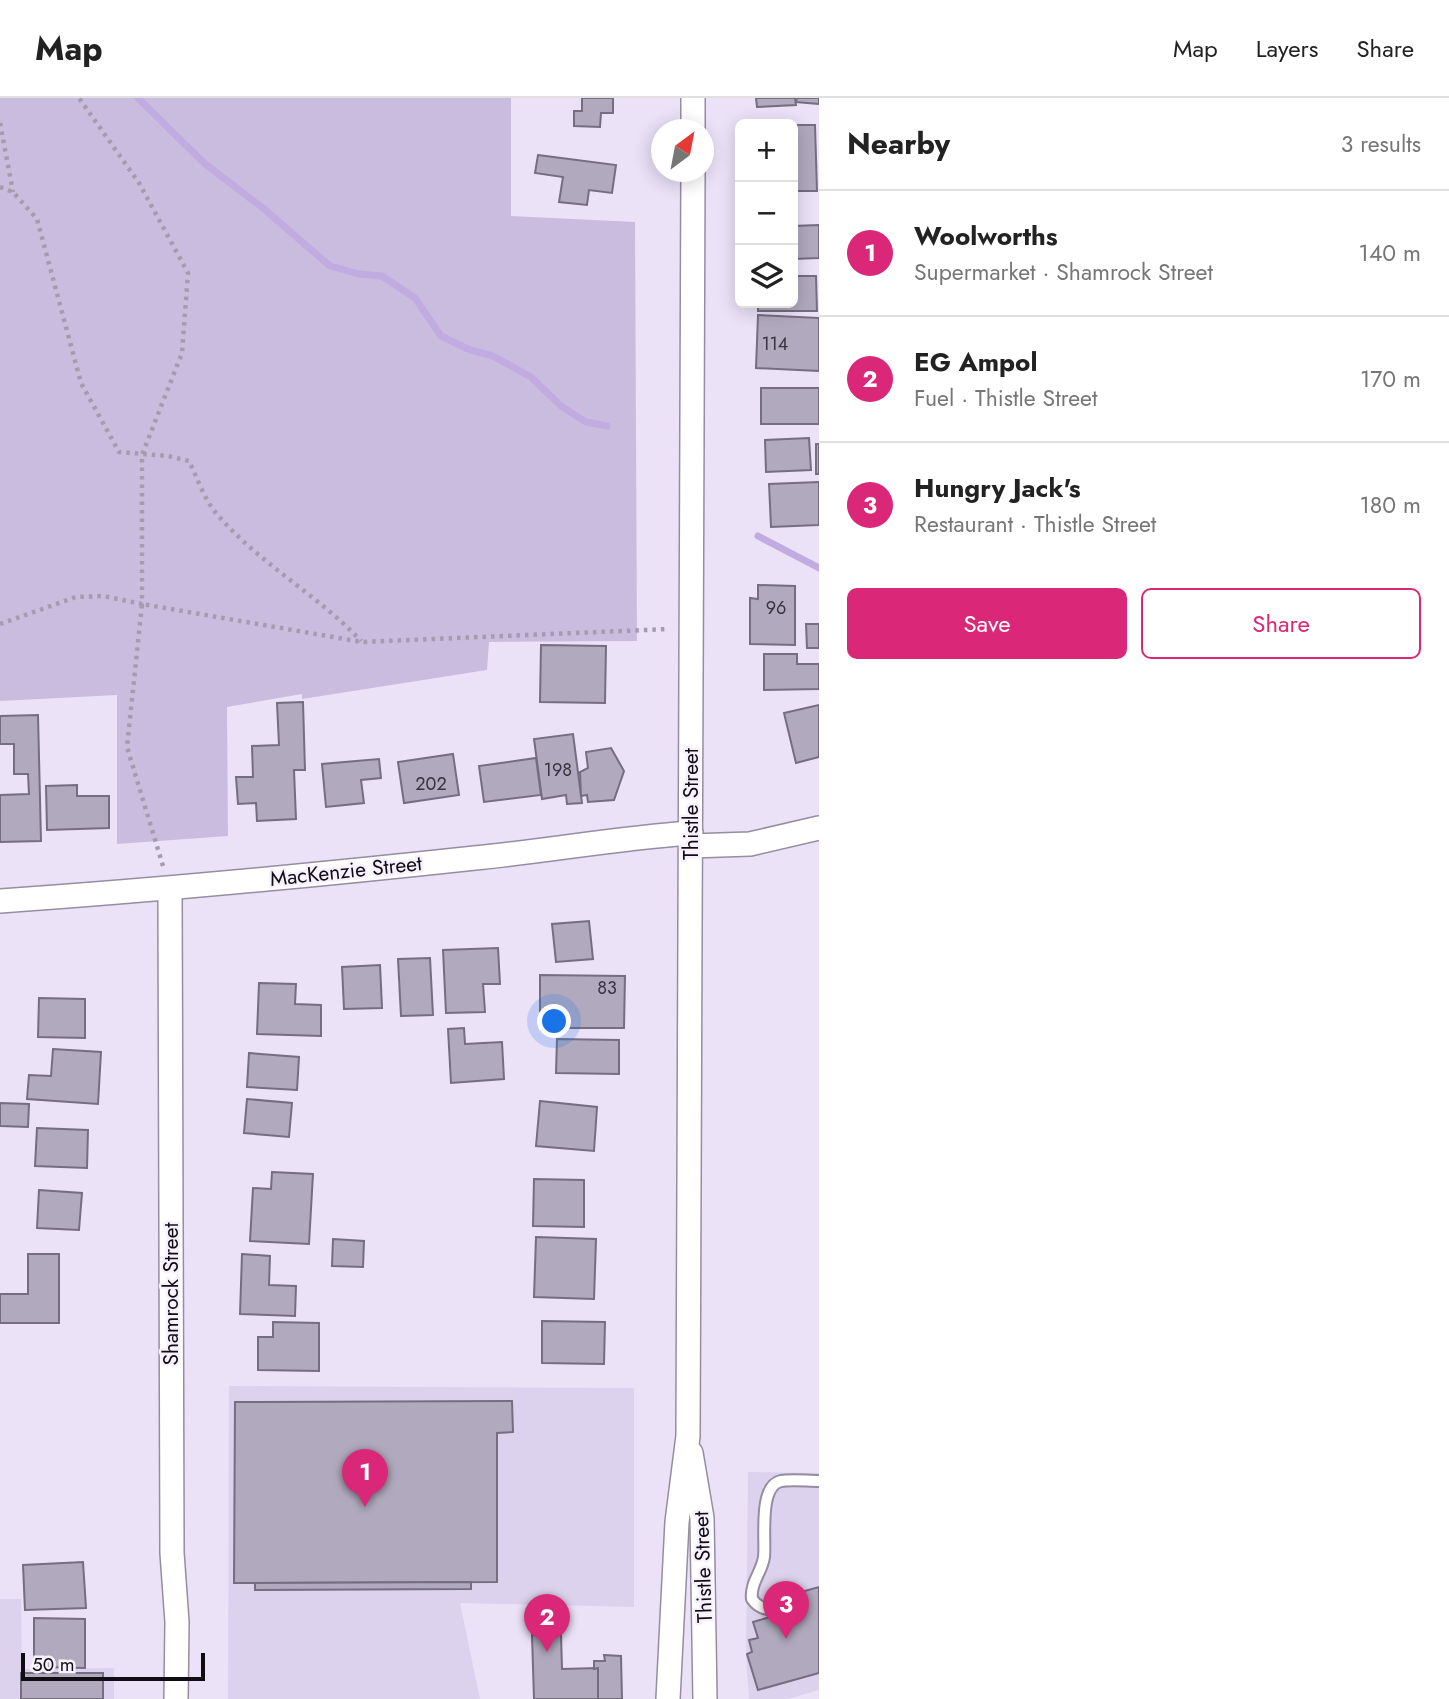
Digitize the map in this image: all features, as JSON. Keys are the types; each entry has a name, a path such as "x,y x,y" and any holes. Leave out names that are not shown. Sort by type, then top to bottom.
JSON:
{"street":[{"path":"693,98 693,119"},
{"name":"Thistle Street","path":"668,1699 677,1522 688,1436 693,182"},
{"name":"MacKenzie Street","path":"0,901 170,889 476,858 615,840 691,839 750,844 819,828"},
{"name":"Shamrock Street","path":"170,889 172,1553 177,1622 176,1699"},
{"name":"Thistle Street","path":"688,1436 702,1518 705,1699"}],"lane":[{"path":"788,1606 769,1610 758,1606 752,1598 752,1588 763,1561 766,1497 771,1486 782,1481 819,1481"}],"path":[{"path":"79,98 139,183 188,273 182,353 142,455 142,604 127,747 170,889"},
{"path":"0,122 13,192"},
{"path":"0,187 13,192 37,219 82,383 119,452 168,456 188,461 214,512 270,565 345,624 362,642"},
{"path":"0,624 76,597 103,596 362,642 691,628"}],"shaded area":[{"path":"0,98 511,98 511,216 635,222 637,641 489,642 487,670 302,699 302,694 227,707 228,836 117,844 117,695 0,701"},
{"path":"229,1386 634,1388 634,1607 460,1603 480,1699 228,1699"},
{"path":"748,1472 819,1473 819,1690 788,1699 749,1699 746,1656"},
{"path":"0,1599 21,1599 22,1669 114,1668 114,1699 0,1699"}],"building":[{"path":"582,98 613,98 613,113 601,113 600,127 574,126 574,111 582,111"},
{"path":"756,98 795,98 796,105 757,107"},
{"path":"797,98 819,98 819,104 796,102"},
{"path":"798,125 815,125 817,191 798,191"},
{"path":"538,155 616,165 612,193 589,190 587,205 559,202 563,177 535,173"},
{"path":"819,225 819,258 798,259 798,226"},
{"path":"798,276 816,276 817,311 758,311 758,308 798,308"},
{"path":"758,315 819,318 819,371 756,368"},
{"path":"761,388 819,388 819,424 761,424"},
{"path":"809,438 811,470 766,472 765,440"},
{"path":"816,444 819,444 819,474 816,474"},
{"path":"819,482 819,525 771,527 769,484"},
{"path":"758,585 795,586 795,645 750,644 750,598 758,599"},
{"path":"806,624 819,624 819,648 807,648"},
{"path":"541,645 606,646 605,703 540,702"},
{"path":"764,654 797,654 797,664 819,664 819,689 764,690"},
{"path":"303,702 305,770 294,770 296,819 257,821 256,803 238,804 236,777 253,777 252,746 279,745 277,703"},
{"path":"819,705 819,757 796,763 784,713"},
{"path":"38,715 41,841 0,842 0,795 29,794 28,774 14,774 14,744 0,744 0,716"},
{"path":"573,734 582,803 567,804 566,795 542,799 534,739"},
{"path":"611,748 624,771 614,800 588,802 587,795 581,796 580,772 588,768 586,752"},
{"path":"453,754 459,795 404,803 398,762"},
{"path":"536,758 541,795 484,802 479,766"},
{"path":"379,759 381,778 361,780 364,803 326,807 322,764"},
{"path":"77,785 77,796 109,796 109,828 47,830 46,786"},
{"path":"589,921 593,959 556,962 552,924"},
{"path":"498,948 500,984 483,984 485,1012 446,1013 443,950"},
{"path":"430,958 433,1015 401,1016 398,959"},
{"path":"380,965 382,1008 344,1009 342,967"},
{"path":"540,975 625,976 624,1028 540,1028"},
{"path":"259,983 296,984 295,1004 321,1005 321,1036 257,1034"},
{"path":"39,998 85,999 85,1038 38,1037"},
{"path":"464,1028 465,1044 502,1042 504,1079 451,1083 448,1029"},
{"path":"557,1039 619,1040 619,1074 556,1073"},
{"path":"53,1049 101,1052 98,1104 27,1099 29,1075 51,1076"},
{"path":"249,1053 299,1057 297,1090 247,1087"},
{"path":"247,1099 292,1103 289,1137 244,1133"},
{"path":"540,1101 597,1107 594,1151 536,1146"},
{"path":"0,1103 29,1104 28,1127 0,1126"},
{"path":"37,1128 88,1130 87,1168 35,1166"},
{"path":"272,1172 313,1174 309,1244 250,1241 253,1188 271,1189"},
{"path":"534,1179 584,1180 584,1227 533,1226"},
{"path":"39,1190 82,1193 79,1230 37,1228"},
{"path":"536,1237 596,1239 594,1299 534,1297"},
{"path":"333,1239 364,1241 363,1267 332,1266"},
{"path":"28,1254 59,1254 59,1323 0,1323 0,1294 28,1294"},
{"path":"242,1254 270,1256 269,1285 296,1286 295,1316 240,1314"},
{"path":"542,1321 605,1322 604,1364 542,1363"},
{"path":"273,1322 319,1323 319,1371 258,1370 258,1337 273,1337"},
{"path":"512,1401 513,1432 497,1433 497,1582 234,1583 235,1402"},
{"path":"83,1562 86,1608 25,1610 23,1565"},
{"path":"471,1582 471,1589 255,1590 255,1583"},
{"path":"819,1587 819,1673 758,1690 747,1654 752,1652 749,1640 758,1638 753,1622 791,1611 787,1596"},
{"path":"34,1618 85,1619 85,1668 34,1667"},
{"path":"561,1634 562,1669 598,1668 598,1699 534,1699 532,1635"},
{"path":"604,1655 621,1656 622,1699 598,1699 598,1668 594,1669 594,1661 605,1661"},
{"path":"21,1673 103,1673 103,1699 21,1699"}],"waterway":[{"path":"138,98 204,163 264,209 330,266 359,274 382,276 415,298 441,336 470,350 493,356 531,377 561,406 586,422 607,426"},
{"path":"758,536 819,568"}],"place":[{"name":"Woolworths","path":"365,1507"},
{"name":"Hungry Jack's","path":"786,1639"},
{"name":"EG Ampol","path":"547,1652"}]}
